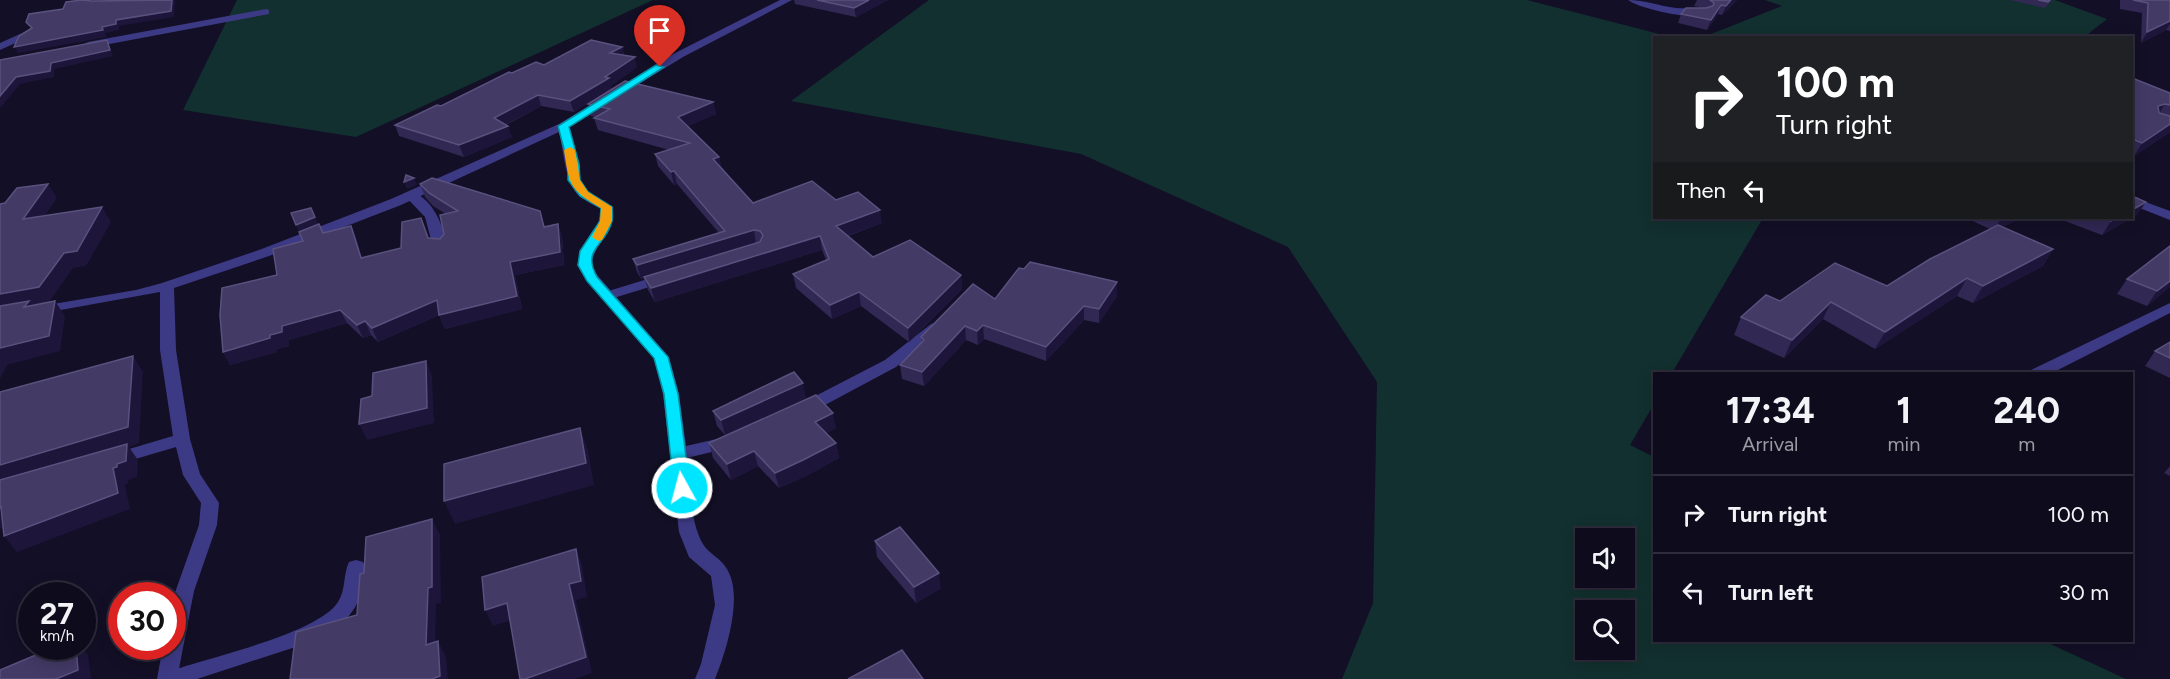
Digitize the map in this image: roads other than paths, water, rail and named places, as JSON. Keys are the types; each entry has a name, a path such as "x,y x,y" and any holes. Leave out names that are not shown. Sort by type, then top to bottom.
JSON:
{"street":[{"path":"0,317 104,300 166,286 264,253 410,195 563,126 679,55 787,0"},
{"path":"1633,0 1673,11 1704,13"},
{"path":"82,46 266,12"},
{"path":"0,46 29,33"},
{"path":"563,126 573,164 574,180 584,194 607,207 606,221 597,238 586,251 584,265 607,296 661,357 671,394 688,532 696,552 720,573 725,605 711,664 705,679"},
{"path":"410,195 424,207 437,224 440,247"},
{"path":"2133,201 2170,216"},
{"path":"607,296 678,274"},
{"path":"166,286 168,350 182,439 192,475 210,503 208,525 184,591 169,679 310,634 327,626 351,601 356,567"},
{"path":"2041,372 2170,307"},
{"path":"794,414 854,385 894,361 920,344 946,317"},
{"path":"678,454 724,445 744,436"},
{"path":"98,464 182,439"}]}
